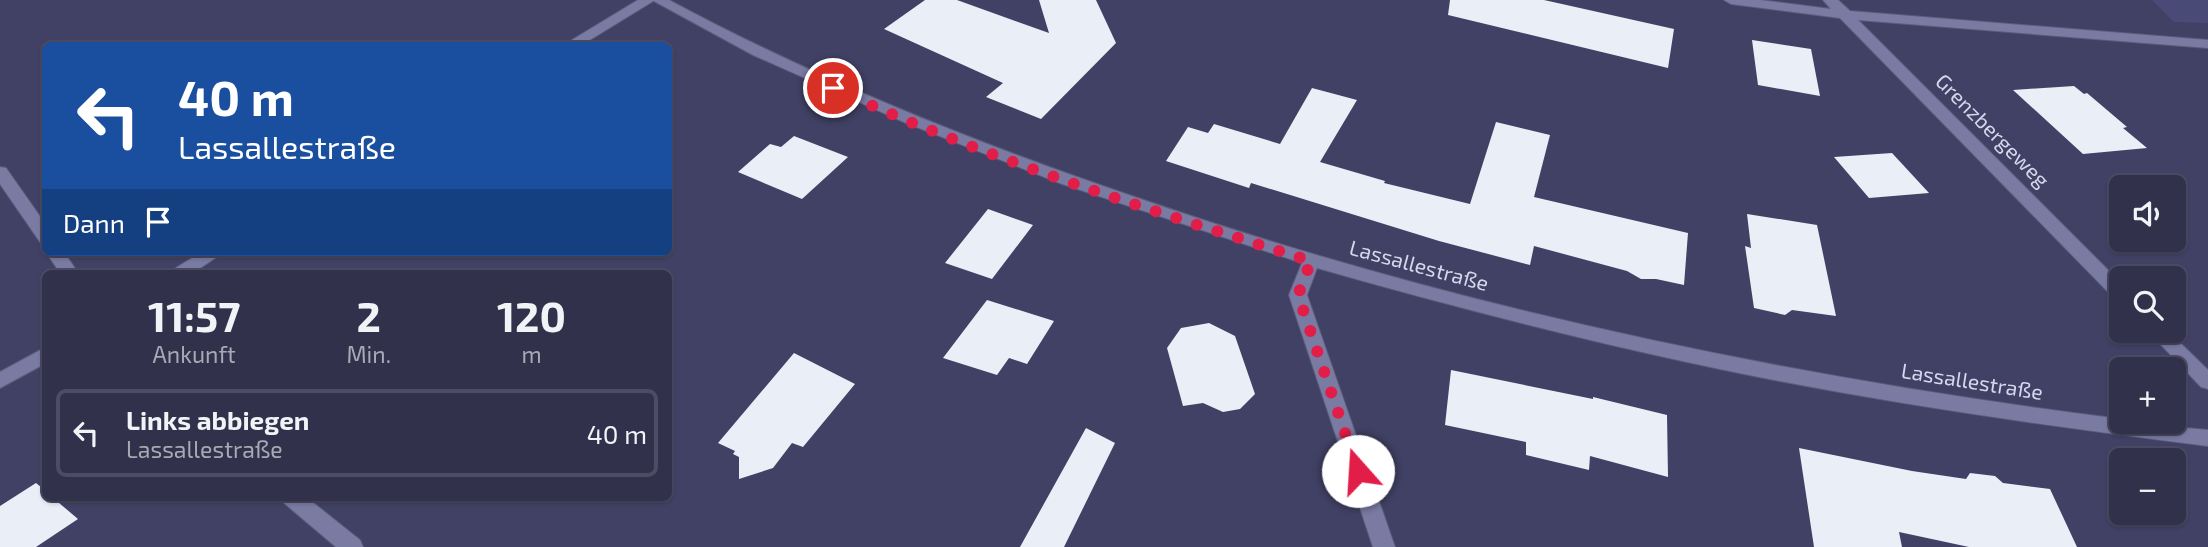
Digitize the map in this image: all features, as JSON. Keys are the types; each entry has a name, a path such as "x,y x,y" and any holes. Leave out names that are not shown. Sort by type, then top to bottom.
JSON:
{"street":[{"path":"576,42 648,0"},
{"name":"Lassallestraße","path":"659,0 744,46 855,98 965,143 1153,211 1311,261 1565,328 1773,371 2012,413 2208,438"},
{"path":"1731,0 1846,16 1972,28 2208,44"},
{"name":"Grenzbergeweg","path":"1830,0 2109,282"},
{"path":"0,172 42,232"},
{"path":"185,270 208,256"},
{"path":"1311,261 1298,295 1384,547"},
{"path":"2169,343 2208,382"},
{"path":"0,381 42,356"},
{"path":"296,501 352,547"}],"shaded area":[{"path":"2152,0 2208,0 2208,23 2174,22"}],"building":[{"path":"925,0 957,0 1049,33 1039,0 1096,0 1116,43 1041,119 986,97 1003,83 884,29"},
{"path":"1450,0 1544,0 1674,29 1668,68 1448,15"},
{"path":"1752,40 1811,49 1820,96 1758,85"},
{"path":"2074,86 2084,94 2087,93 2147,148 2083,154 2013,90"},
{"path":"1312,88 1357,100 1320,162 1385,181 1384,183 1470,204 1496,122 1550,135 1534,197 1688,233 1684,285 1641,279 1627,271 1534,246 1530,265 1439,241 1251,183 1249,188 1166,161 1188,127 1208,133 1214,124 1280,144"},
{"path":"794,136 848,157 802,199 738,172 770,144 781,147"},
{"path":"1892,153 1929,193 1869,198 1834,157"},
{"path":"988,209 1033,225 992,279 945,263"},
{"path":"1747,214 1817,225 1836,316 1792,310 1785,315 1754,308 1745,246 1751,248"},
{"path":"987,300 1054,321 1027,364 1009,358 997,375 943,358"},
{"path":"1209,323 1235,336 1255,394 1240,409 1223,412 1203,403 1183,406 1167,348 1181,328"},
{"path":"794,353 855,384 803,447 792,443 773,468 739,479 739,457 733,454 735,451 718,443"},
{"path":"1451,370 1593,397 1667,415 1668,477 1590,456 1589,470 1526,455 1526,442 1445,425"},
{"path":"1086,428 1115,443 1064,547 1020,547"},
{"path":"1799,448 1912,471 1966,479 1970,473 1995,476 2003,483 2050,489 2077,547 1969,547 1899,532 1902,547 1814,547"},
{"path":"36,483 42,488 42,501 57,501 78,519 36,547 0,547 0,506"}],"route":[{"path":"833,88 965,143 1153,211 1311,261 1298,295 1358,471"}]}
